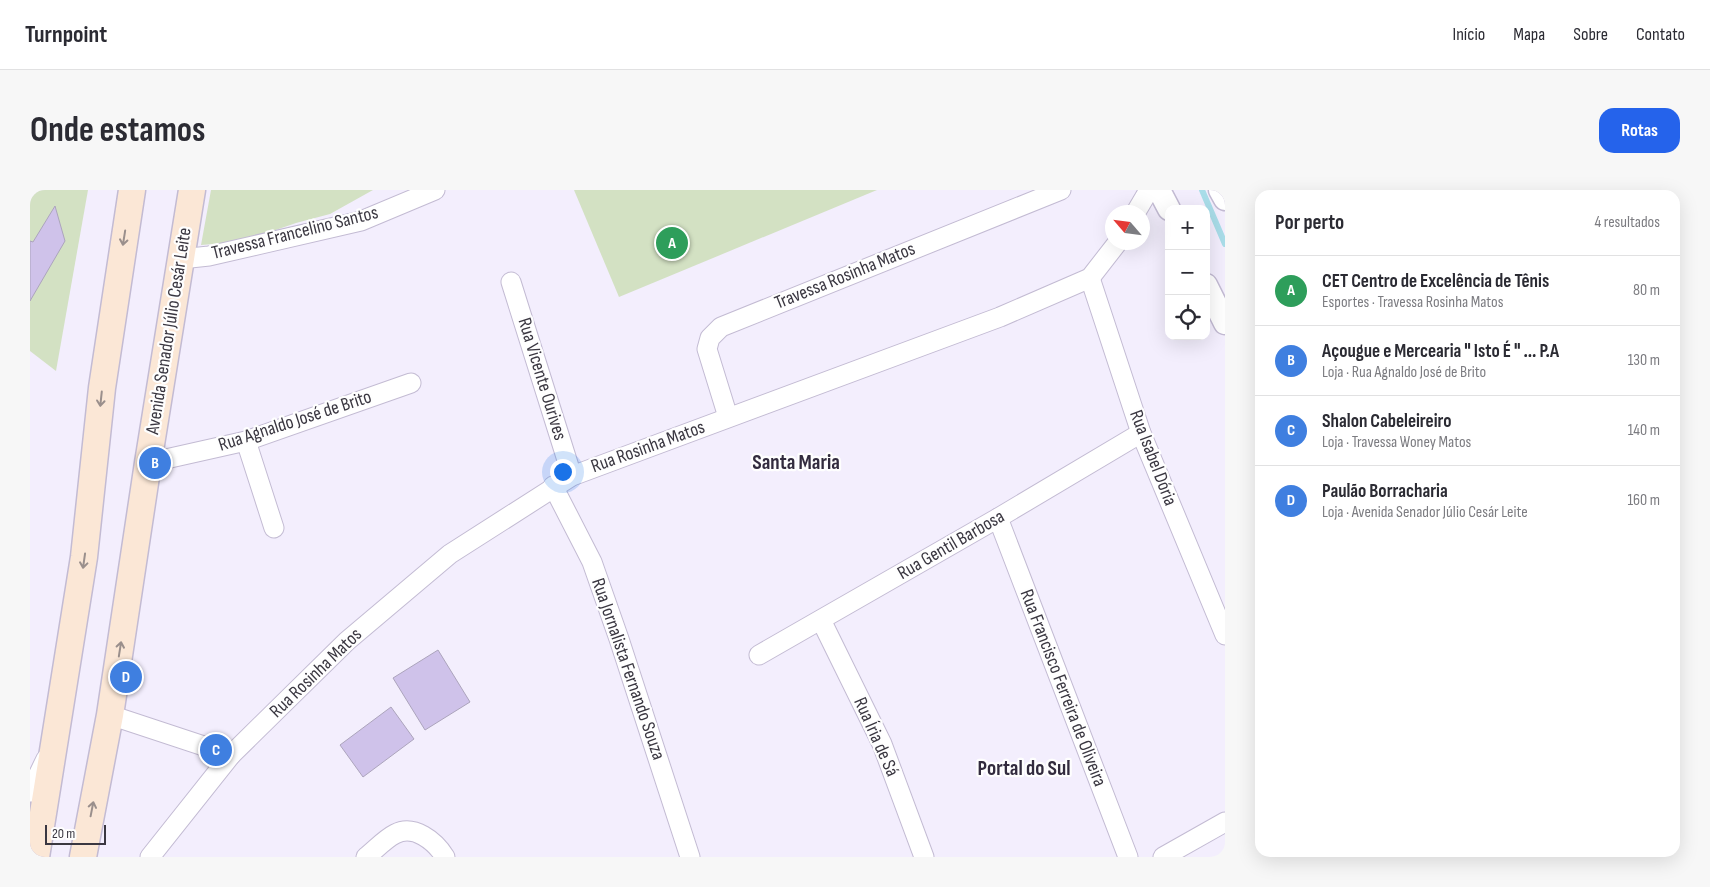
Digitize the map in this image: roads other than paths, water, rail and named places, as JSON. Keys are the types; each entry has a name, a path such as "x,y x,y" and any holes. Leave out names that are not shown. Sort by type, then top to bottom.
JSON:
{"main road":[{"path":"36,857 84,557 102,388 132,190"},
{"name":"Avenida Senador Júlio Cesár Leite","path":"83,857 110,715 192,190"}],"street":[{"name":"Travessa Francelino Santos","path":"181,259 209,256 361,220 435,190"},
{"name":"Travessa Rosinha Matos","path":"728,417 707,349 710,338 721,328 1060,190"},
{"path":"1140,205 1149,190"},
{"path":"1159,190 1166,205"},
{"path":"1220,190 1225,199"},
{"path":"1090,278 1112,250"},
{"name":"Rua Rosinha Matos","path":"150,857 231,755 347,641 450,554 553,486 572,476 728,417 1000,317 1090,278"},
{"name":"Rua Isabel Dória","path":"1090,278 1141,433 1225,635"},
{"name":"Rua Vicente Ourives","path":"512,282 572,476"},
{"path":"1210,293 1225,323"},
{"name":"Rua Agnaldo José de Brito","path":"148,463 246,441 411,383"},
{"name":"Rua Gentil Barbosa","path":"759,655 998,518 1141,433"},
{"path":"246,441 274,528"},
{"name":"Rua Jornalista Fernando Souza","path":"553,486 592,562 690,857"},
{"name":"Rua Francisco Ferreira de Oliveira","path":"998,518 1128,857"},
{"name":"Rua Íria de Sá","path":"821,620 882,744 924,857"},
{"path":"110,715 231,755"},
{"path":"30,792 56,740"},
{"path":"1163,857 1224,824"},
{"path":"366,857 394,834 407,830 427,837 441,850 445,857"}],"waterway":[{"path":"1202,190 1225,244"}],"place":[{"name":"CET Centro de Excelência de Tênis","path":"672,243"},
{"name":"Açougue e Mercearia \" Isto É \" ... P.A","path":"155,463"},
{"name":"Paulão Borracharia","path":"126,677"},
{"name":"Shalon Cabeleireiro","path":"216,750"}],"district":[{"name":"Santa Maria","path":"796,462"},
{"name":"Portal do Sul","path":"1024,768"}]}
